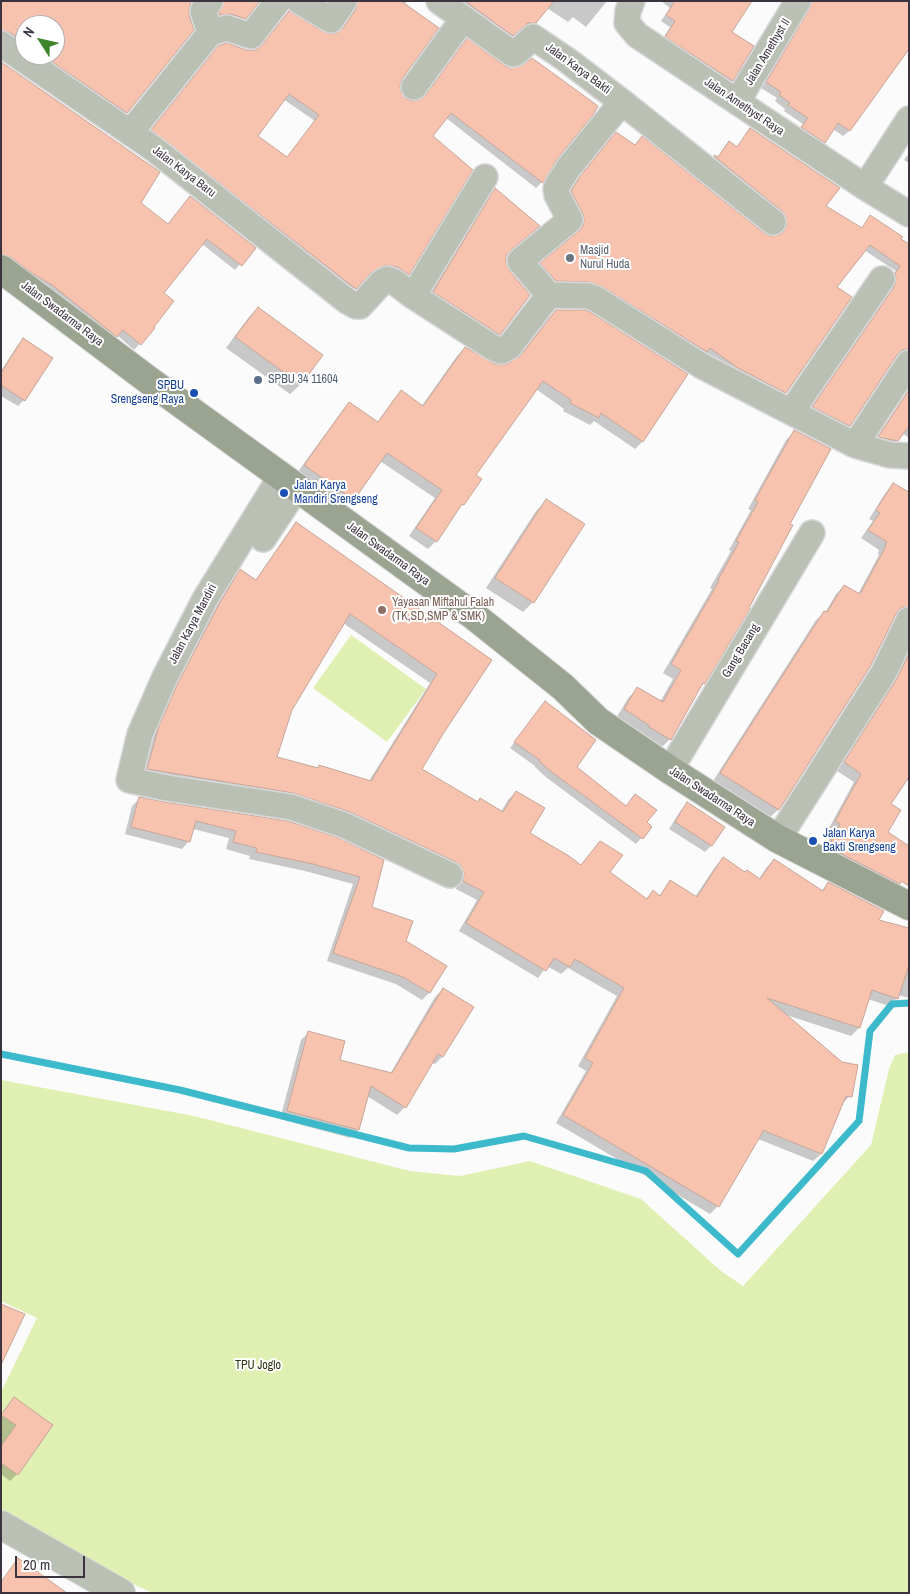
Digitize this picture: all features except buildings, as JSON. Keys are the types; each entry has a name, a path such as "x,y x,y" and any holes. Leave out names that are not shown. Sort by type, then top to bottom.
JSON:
{"main road":[{"name":"Jalan Swadarma Raya","path":"1,269 147,379 474,616 562,687 598,721 670,770 778,839 909,906"}],"street":[{"path":"210,1 203,12 210,33"},
{"path":"130,133 210,33 227,28 251,36 278,1"},
{"path":"299,1 331,20 344,1"},
{"name":"Jalan Karya Bakti","path":"439,1 514,54 533,36 622,102"},
{"name":"Jalan Amethyst II","path":"737,102 798,1"},
{"name":"Jalan Amethyst Raya","path":"630,12 637,35 865,187 909,214"},
{"path":"414,87 463,19"},
{"name":"Jalan Karya Baru","path":"1,44 169,160 347,301 360,306 387,279 393,281 413,296"},
{"path":"773,222 622,102 569,166 558,184 556,189 557,196 570,220 520,261 549,295 588,296 596,299 702,366 855,445 890,456 909,456"},
{"path":"865,187 909,119"},
{"path":"485,177 413,296 501,351 509,347 549,295"},
{"path":"791,412 882,279"},
{"path":"855,445 909,363"},
{"path":"263,539 289,482"},
{"name":"Jalan Karya Mandiri","path":"289,482 205,598 164,679 140,734 129,779 130,781 292,807 344,825 450,875"},
{"name":"Gang Bacang","path":"670,770 812,533"},
{"path":"778,839 884,672 909,620"},
{"path":"1,1525 121,1593"}],"green space":[{"path":"351,635 426,689 387,742 313,688"},
{"name":"TPU Joglo","path":"909,1052 909,1593 153,1593 126,1581 1,1509 1,1392 37,1318 1,1301 1,1080 194,1116 410,1171 460,1176 530,1161 641,1199 721,1271 743,1286 871,1145 889,1069 895,1055"}],"waterway":[{"path":"1,1054 180,1090 409,1148 454,1149 524,1136 646,1171 738,1254 859,1121 870,1031 892,1004 909,1003"}],"place":[{"name":"Masjid Nurul Huda","path":"570,258"},
{"name":"SPBU 34 11604","path":"258,380"},
{"name":"SPBU Srengseng Raya","path":"194,393"},
{"name":"Jalan Karya Mandiri Srengseng","path":"284,493"},
{"name":"Yayasan Miftahul Falah (TK,SD,SMP & SMK)","path":"382,610"},
{"name":"Jalan Karya Bakti Srengseng","path":"813,841"}]}
